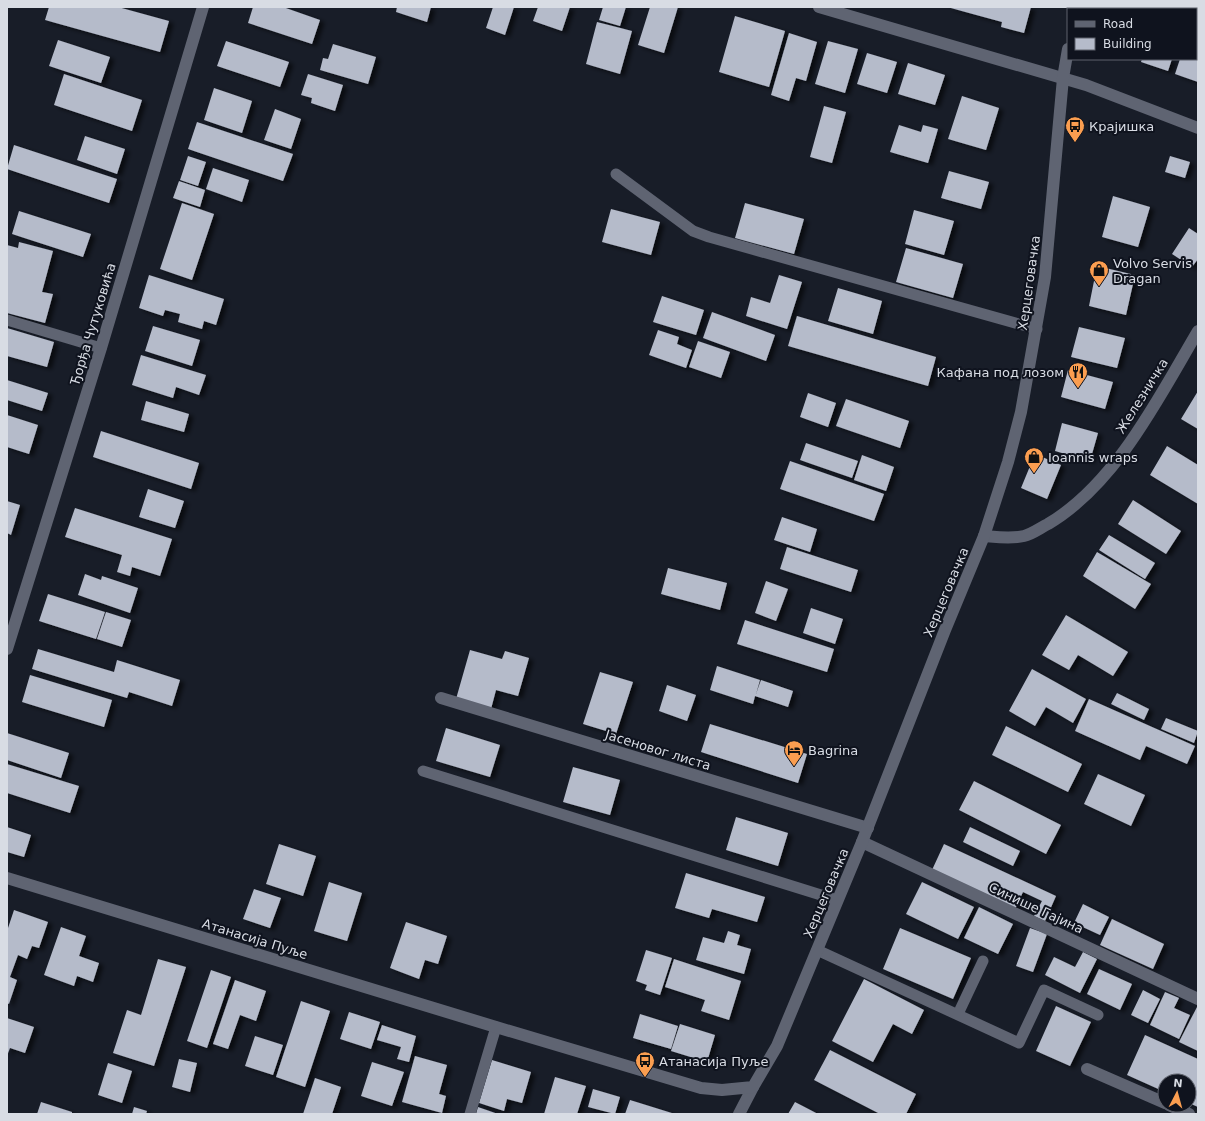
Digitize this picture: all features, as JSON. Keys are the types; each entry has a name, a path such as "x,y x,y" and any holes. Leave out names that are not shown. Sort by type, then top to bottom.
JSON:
{"street":[{"name":"Ђорђа Чутуковића","path":"7,649 101,348 203,7"},
{"path":"819,7 1104,91 1198,128"},
{"name":"Херцеговачка","path":"739,1114 777,1046 868,828 945,630 984,536 1016,435 1037,329 1052,222 1063,78 1067,54"},
{"name":"Железничка","path":"984,536 1003,538 1025,536 1073,508 1090,492 1108,472 1147,417 1198,331"},
{"name":"Јасеновог листа","path":"441,698 868,828"},
{"name":"Синише Гајина","path":"862,842 1198,999"},
{"name":"Атанасија Пуље","path":"7,878 701,1088 722,1090 753,1087"},
{"path":"1087,1069 1157,1100"}],"lane":[{"path":"616,174 693,231 709,238 1037,329"},
{"path":"7,320 101,348"},
{"path":"423,771 837,900"},
{"path":"817,950 1019,1043 1044,990 1098,1015"},
{"path":"958,1014 983,961"},
{"path":"470,1114 496,1027"}],"building":[{"path":"49,7 118,7 169,21 160,52 45,20"},
{"path":"253,7 283,7 320,20 312,44 248,23"},
{"path":"397,7 431,7 427,22 396,12"},
{"path":"493,7 514,7 505,35 486,28"},
{"path":"538,7 570,7 562,31 533,21"},
{"path":"603,7 626,7 620,26 599,20"},
{"path":"650,7 678,7 664,53 638,45"},
{"path":"947,7 1031,7 1024,33 1001,27 1002,22"},
{"path":"1111,7 1144,7 1144,8"},
{"path":"735,16 785,31 769,87 719,72"},
{"path":"1197,20 1198,21 1197,48"},
{"path":"597,22 632,31 620,74 586,64"},
{"path":"789,33 817,42 806,81 796,78 789,101 771,95"},
{"path":"58,40 110,57 101,83 49,66"},
{"path":"226,41 289,62 280,87 217,66"},
{"path":"828,41 858,49 845,93 815,84"},
{"path":"333,44 376,57 368,84 320,70 323,58 328,59"},
{"path":"867,53 897,62 887,93 857,84"},
{"path":"1198,54 1198,82 1175,74 1180,60 1197,60"},
{"path":"1142,60 1172,60 1168,71 1141,62"},
{"path":"908,63 945,75 935,105 898,94"},
{"path":"64,74 142,100 132,131 54,105"},
{"path":"308,74 343,85 335,111 311,103 312,98 301,95"},
{"path":"214,88 252,101 242,133 204,120"},
{"path":"962,96 999,108 986,150 948,139"},
{"path":"824,106 846,112 832,163 810,157"},
{"path":"275,109 301,119 291,149 264,140"},
{"path":"197,122 293,154 283,181 188,149"},
{"path":"899,125 921,132 923,125 938,129 928,163 890,152"},
{"path":"85,136 125,149 117,174 77,160"},
{"path":"14,145 117,179 109,203 7,169"},
{"path":"188,156 206,162 198,186 180,180"},
{"path":"1170,156 1190,162 1185,178 1165,172"},
{"path":"213,168 249,180 242,202 206,189"},
{"path":"949,171 989,182 981,209 941,198"},
{"path":"179,181 205,190 200,207 173,198"},
{"path":"1113,196 1150,207 1138,247 1102,237"},
{"path":"182,203 214,214 192,280 160,269"},
{"path":"745,203 804,219 794,254 735,238"},
{"path":"611,209 660,222 651,255 602,242"},
{"path":"914,210 954,221 944,255 905,244"},
{"path":"19,211 91,234 83,257 12,234"},
{"path":"1189,228 1198,234 1198,259 1192,267 1172,254"},
{"path":"19,242 53,251 42,292 53,294 45,323 7,313 7,245 18,248"},
{"path":"906,248 963,264 953,298 896,282"},
{"path":"1097,266 1135,275 1126,315 1089,306"},
{"path":"149,275 224,299 216,325 204,321 202,329 178,322 180,314 165,310 163,316 139,308"},
{"path":"779,275 802,282 787,329 746,316 751,297 770,303"},
{"path":"838,288 882,301 873,334 828,321"},
{"path":"662,296 704,310 696,335 653,322"},
{"path":"712,312 775,335 766,361 703,338"},
{"path":"797,316 936,357 928,386 788,346"},
{"path":"153,326 200,340 192,366 145,351"},
{"path":"1079,327 1125,338 1117,368 1071,357"},
{"path":"7,328 54,342 47,367 7,356"},
{"path":"658,330 679,337 677,344 692,350 686,368 649,355"},
{"path":"698,341 730,352 721,378 689,367"},
{"path":"141,355 206,375 199,395 176,387 173,398 132,385"},
{"path":"1068,370 1113,382 1105,409 1061,397"},
{"path":"7,380 48,393 42,411 7,400"},
{"path":"1198,391 1198,429 1181,419"},
{"path":"808,393 836,403 828,427 800,417"},
{"path":"846,399 909,421 900,448 836,426"},
{"path":"146,401 189,414 184,432 141,420"},
{"path":"7,415 38,425 29,454 7,447"},
{"path":"1062,423 1098,433 1090,461 1055,451"},
{"path":"101,431 199,463 191,489 93,457"},
{"path":"806,443 858,461 852,478 800,460"},
{"path":"1167,446 1198,465 1198,504 1150,475"},
{"path":"1035,454 1061,465 1047,499 1021,488"},
{"path":"862,455 894,467 886,491 854,480"},
{"path":"790,461 884,494 874,521 780,489"},
{"path":"148,489 184,501 175,528 139,517"},
{"path":"1133,500 1181,531 1166,554 1118,524"},
{"path":"7,501 20,505 11,535 7,533"},
{"path":"75,508 172,539 160,576 132,567 130,576 117,572 122,555 65,537"},
{"path":"782,517 817,529 810,552 774,540"},
{"path":"1109,535 1155,563 1145,579 1099,550"},
{"path":"787,547 858,570 851,592 780,569"},
{"path":"1097,552 1151,584 1135,609 1083,576"},
{"path":"668,568 727,583 720,610 661,594"},
{"path":"85,574 101,580 102,576 138,588 130,613 78,595"},
{"path":"766,581 788,589 776,621 755,613"},
{"path":"48,594 105,612 96,639 39,621"},
{"path":"811,608 843,619 835,644 803,633"},
{"path":"106,612 131,620 122,647 97,639"},
{"path":"1066,615 1128,652 1113,676 1078,655 1069,670 1042,655"},
{"path":"745,620 834,649 827,672 737,644"},
{"path":"38,649 114,672 117,660 180,680 172,706 129,692 127,698 32,669"},
{"path":"470,650 502,659 505,651 529,658 518,696 496,690 491,709 456,699"},
{"path":"717,666 760,680 756,694 761,680 793,691 788,707 755,696 753,704 710,690"},
{"path":"1032,669 1086,699 1073,723 1046,707 1035,726 1009,711"},
{"path":"600,672 633,682 616,734 583,724"},
{"path":"30,675 112,700 104,727 22,702"},
{"path":"667,685 696,695 687,721 659,711"},
{"path":"1117,693 1149,709 1144,720 1111,704"},
{"path":"1089,699 1195,746 1187,764 1146,746 1140,760 1075,731"},
{"path":"1166,718 1198,731 1194,743 1161,729"},
{"path":"710,724 807,754 798,783 701,752"},
{"path":"1006,726 1082,764 1068,792 992,755"},
{"path":"446,728 500,745 490,777 436,761"},
{"path":"7,733 69,753 61,778 7,760"},
{"path":"7,764 79,786 70,813 7,793"},
{"path":"573,767 620,780 610,815 563,802"},
{"path":"1098,774 1145,795 1131,826 1084,804"},
{"path":"974,781 1061,825 1046,854 959,810"},
{"path":"736,817 788,833 778,866 726,850"},
{"path":"7,827 31,835 24,857 7,852"},
{"path":"970,827 1020,851 1013,866 963,842"},
{"path":"279,844 316,856 303,896 266,884"},
{"path":"944,844 1056,896 1045,921 1034,916 1042,901 1023,892 1015,909 932,870"},
{"path":"686,873 765,897 757,922 712,909 709,918 675,908"},
{"path":"329,882 362,893 347,941 314,931"},
{"path":"922,882 974,907 958,939 906,914"},
{"path":"254,889 281,898 270,928 243,919"},
{"path":"1083,904 1109,917 1100,935 1074,923"},
{"path":"979,907 1013,924 998,954 964,938"},
{"path":"14,910 48,922 39,948 32,946 27,959 18,955 10,977 17,980 9,1004 7,1003 7,931"},
{"path":"1112,919 1164,944 1153,969 1100,945"},
{"path":"406,922 447,936 438,964 425,960 419,979 390,968"},
{"path":"61,927 86,936 79,956 99,963 93,982 77,976 74,986 44,975"},
{"path":"900,928 971,958 953,999 883,969"},
{"path":"1030,928 1047,934 1033,972 1016,966"},
{"path":"728,931 740,935 737,945 751,949 744,974 696,960 703,937 724,943"},
{"path":"646,950 672,958 660,995 645,990 647,985 636,981"},
{"path":"1083,952 1097,959 1080,993 1045,975 1054,957 1075,967"},
{"path":"158,959 186,967 154,1066 113,1053 127,1010 141,1015"},
{"path":"674,959 741,981 729,1020 701,1011 705,1000 665,987"},
{"path":"1099,969 1132,984 1120,1010 1087,994"},
{"path":"211,970 231,977 207,1048 187,1041"},
{"path":"864,979 924,1010 912,1034 893,1024 873,1062 832,1041"},
{"path":"235,980 266,991 256,1021 240,1015 228,1049 213,1044"},
{"path":"1143,990 1160,999 1148,1023 1131,1015"},
{"path":"1165,992 1179,998 1174,1008 1190,1015 1179,1039 1150,1025"},
{"path":"301,1001 330,1011 305,1087 276,1077"},
{"path":"1056,1006 1091,1022 1070,1066 1036,1051"},
{"path":"1198,1007 1198,1051 1179,1042"},
{"path":"349,1012 380,1022 371,1049 340,1039"},
{"path":"640,1014 678,1026 671,1049 633,1038"},
{"path":"7,1018 34,1027 25,1053 10,1048 7,1056"},
{"path":"680,1024 715,1035 707,1062 671,1051"},
{"path":"382,1025 416,1036 409,1062 397,1059 401,1047 377,1040"},
{"path":"1145,1035 1198,1059 1198,1107 1197,1073 1157,1073 1157,1088 1127,1075"},
{"path":"255,1036 283,1045 273,1075 245,1066"},
{"path":"830,1050 916,1094 906,1114 880,1114 814,1080"},
{"path":"415,1056 447,1065 439,1094 446,1096 442,1113 402,1102"},
{"path":"179,1059 197,1063 190,1092 172,1087"},
{"path":"492,1060 531,1072 522,1103 507,1099 504,1111 479,1103"},
{"path":"372,1062 404,1072 392,1106 361,1096"},
{"path":"108,1063 132,1071 122,1103 98,1095"},
{"path":"555,1077 586,1086 577,1114 544,1114"},
{"path":"315,1078 341,1087 332,1114 303,1114"},
{"path":"593,1089 620,1097 615,1114 588,1107"},
{"path":"630,1100 675,1114 625,1114"},
{"path":"41,1102 72,1112 72,1114 37,1114"},
{"path":"795,1102 818,1114 788,1114"},
{"path":"134,1107 147,1111 146,1114 132,1114"},
{"path":"478,1107 498,1114 476,1114"}],"place":[{"name":"Крајишка","path":"1075,143"},
{"name":"Volvo Servis Dragan","path":"1099,287"},
{"name":"Кафана под лозом","path":"1078,389"},
{"name":"Ioannis wraps","path":"1034,474"},
{"name":"Bagrina","path":"794,767"},
{"name":"Атанасија Пуље","path":"645,1078"}]}
